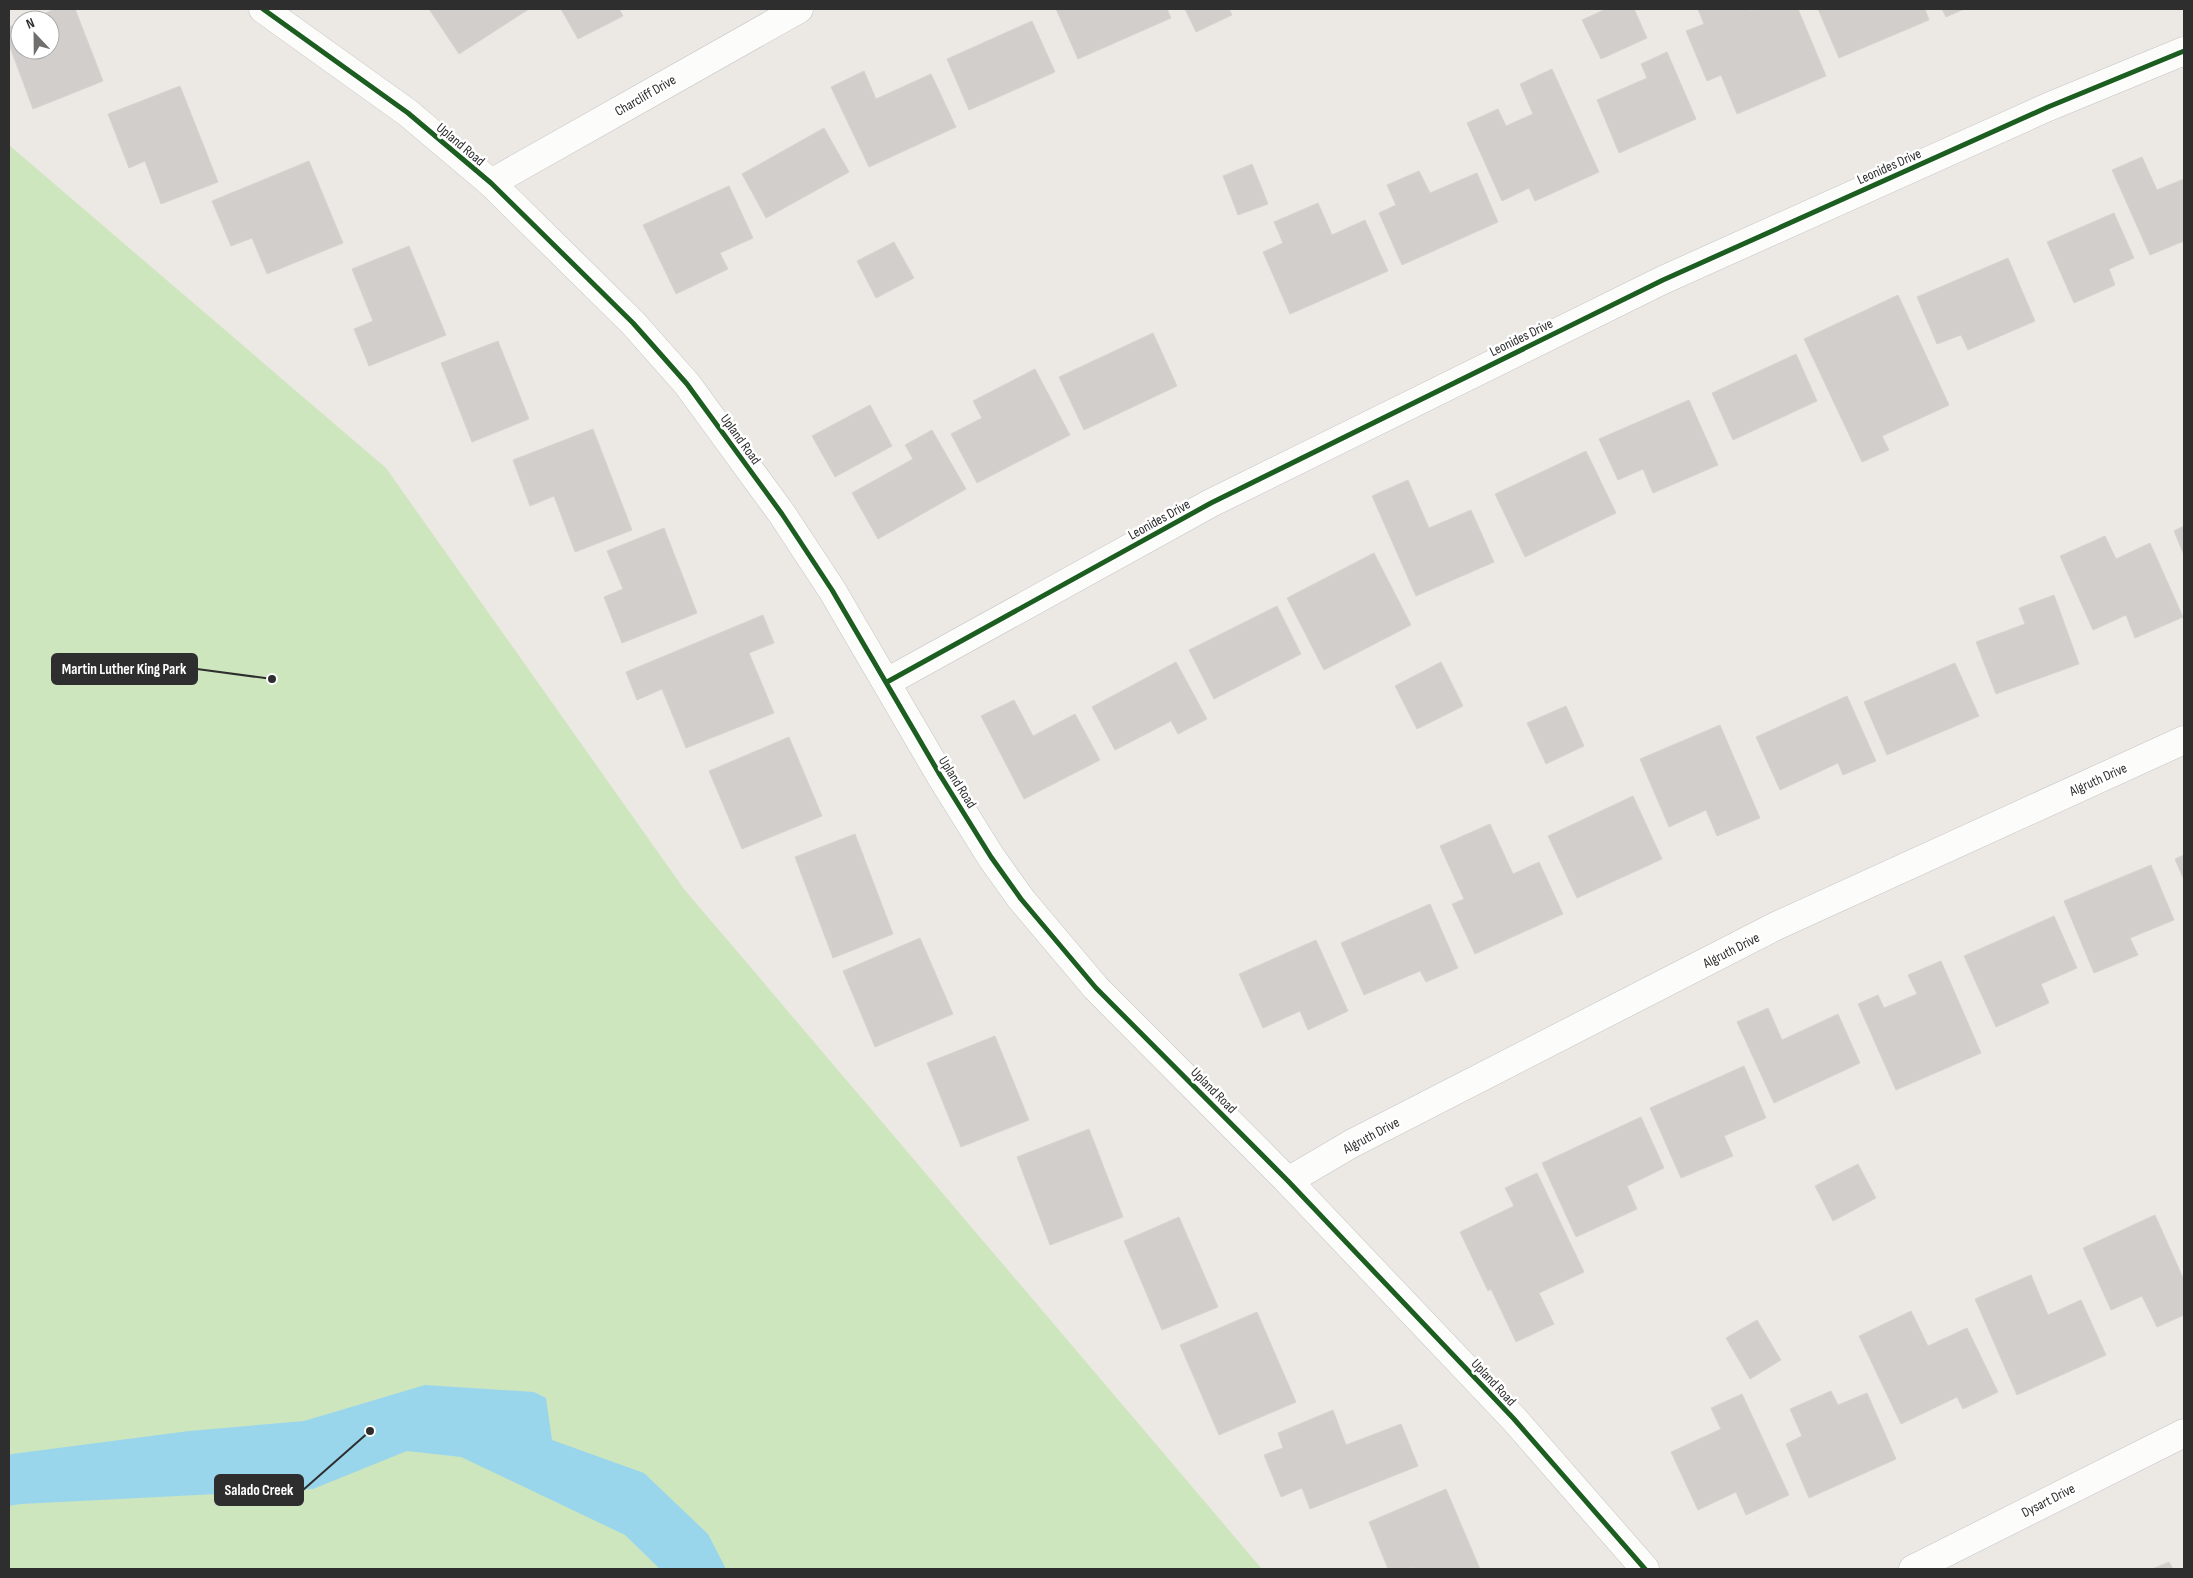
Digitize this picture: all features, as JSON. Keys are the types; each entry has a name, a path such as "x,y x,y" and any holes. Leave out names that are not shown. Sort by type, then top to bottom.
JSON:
{"street":[{"name":"Upland Road","path":"263,9 408,113 491,183 634,323 687,384 782,514 832,590 940,775 991,857 1021,899 1096,988 1288,1181 1514,1419 1644,1569"},
{"name":"Charcliff Drive","path":"491,183 799,9"},
{"name":"Leonides Drive","path":"887,682 1211,503 1663,280 2048,107 2184,51"},
{"name":"Algruth Drive","path":"1288,1181 1351,1144 1776,926 2184,740"},
{"name":"Dysart Drive","path":"1913,1569 2184,1432"}],"green space":[{"path":"9,145 386,468 684,889 1262,1569 9,1569"}],"water":[{"path":"425,1385 534,1392 546,1398 552,1440 644,1473 708,1534 726,1569 660,1569 625,1535 461,1457 407,1451 313,1489 9,1506 9,1455 12,1454 189,1431 304,1421"}],"building":[{"path":"75,9 103,81 33,109 15,60 60,60 60,10 53,10"},
{"path":"429,9 529,9 459,54"},
{"path":"561,9 619,9 623,16 578,39"},
{"path":"1056,9 1167,9 1171,18 1078,59"},
{"path":"1185,9 1229,9 1232,15 1196,32"},
{"path":"1606,9 1634,9 1647,38 1601,59 1582,20"},
{"path":"1698,9 1750,9 1751,11 1757,9 1798,9 1826,76 1737,114 1721,75 1707,81 1686,31 1704,24"},
{"path":"1818,9 1925,9 1929,20 1839,58"},
{"path":"1942,9 1964,9 1946,17"},
{"path":"1032,21 1055,72 969,110 947,59"},
{"path":"10,27 10,47 9,44"},
{"path":"1667,52 1696,119 1619,153 1597,100 1647,78 1641,64"},
{"path":"1552,69 1599,172 1535,201 1529,188 1502,201 1467,123 1498,109 1506,126 1533,114 1520,84"},
{"path":"864,71 876,99 931,74 956,127 869,167 831,87"},
{"path":"180,86 218,182 161,204 145,161 129,168 108,114"},
{"path":"824,128 849,172 766,218 742,174"},
{"path":"2142,157 2157,190 2184,179 2184,241 2150,255 2112,170"},
{"path":"309,161 343,243 267,274 252,238 231,246 212,201"},
{"path":"1252,164 1268,204 1238,215 1223,176"},
{"path":"1419,171 1430,193 1477,173 1498,222 1402,265 1379,213 1396,205 1387,185"},
{"path":"729,186 753,238 720,253 728,269 676,294 643,225"},
{"path":"1318,203 1332,235 1365,220 1388,271 1290,314 1263,252 1283,243 1274,222"},
{"path":"2114,213 2134,258 2109,269 2115,285 2074,303 2047,242"},
{"path":"894,242 914,278 876,298 857,261"},
{"path":"409,246 446,335 369,366 354,329 373,321 352,269"},
{"path":"2008,258 2035,321 1968,350 1961,335 1937,344 1917,297"},
{"path":"1898,295 1949,405 1882,436 1889,450 1862,462 1804,339"},
{"path":"1153,333 1177,386 1084,430 1059,377"},
{"path":"498,341 529,419 472,442 441,363"},
{"path":"1796,354 1817,401 1733,440 1712,393"},
{"path":"1035,369 1070,435 977,483 951,434 982,418 973,401"},
{"path":"1689,400 1718,465 1653,493 1643,469 1618,480 1599,439"},
{"path":"870,405 892,446 835,477 812,436"},
{"path":"593,429 632,530 575,552 554,496 530,506 513,460"},
{"path":"932,430 966,489 878,539 852,493 913,459 905,445"},
{"path":"1586,451 1616,513 1525,557 1495,494"},
{"path":"1408,480 1429,528 1471,510 1494,562 1416,596 1372,496"},
{"path":"2184,526 2184,555 2174,531"},
{"path":"664,528 697,613 622,643 604,597 623,589 607,551"},
{"path":"2105,536 2116,559 2150,543 2183,617 2135,638 2126,615 2093,630 2060,556"},
{"path":"1374,553 1411,625 1324,670 1287,598"},
{"path":"2054,595 2079,664 1996,694 1976,642 2025,624 2019,608"},
{"path":"1277,606 1301,654 1214,699 1189,650"},
{"path":"763,615 774,643 749,653 774,713 686,748 662,689 637,700 626,672"},
{"path":"1176,662 1207,719 1178,734 1171,721 1115,750 1092,707"},
{"path":"1441,662 1463,706 1417,729 1395,686"},
{"path":"1955,663 1979,716 1887,755 1864,702"},
{"path":"1847,696 1876,761 1843,775 1838,763 1780,790 1756,737"},
{"path":"1014,700 1033,736 1075,714 1100,760 1024,799 981,716"},
{"path":"1566,706 1584,746 1546,764 1527,723"},
{"path":"1720,725 1760,818 1717,836 1706,810 1669,827 1640,759"},
{"path":"789,737 822,816 742,849 709,771"},
{"path":"1633,796 1662,859 1577,898 1548,836"},
{"path":"1490,824 1513,874 1539,862 1563,914 1475,954 1452,904 1464,899 1440,846"},
{"path":"855,834 893,934 833,958 795,857"},
{"path":"2184,855 2184,880 2175,859"},
{"path":"2151,865 2174,920 2130,938 2138,955 2094,973 2064,901"},
{"path":"1430,904 1458,968 1426,982 1420,971 1364,995 1341,943"},
{"path":"2054,916 2077,968 2041,984 2049,1003 1996,1027 1964,956"},
{"path":"920,938 953,1014 875,1047 843,971"},
{"path":"1316,940 1348,1011 1308,1030 1300,1011 1263,1028 1239,974"},
{"path":"1941,961 1981,1053 1896,1090 1858,1004 1878,995 1884,1008 1917,994 1908,975"},
{"path":"1768,1008 1782,1040 1838,1014 1860,1063 1774,1103 1737,1022"},
{"path":"995,1036 1029,1120 961,1147 927,1063"},
{"path":"1744,1066 1766,1118 1724,1136 1733,1156 1681,1178 1650,1108"},
{"path":"1641,1117 1664,1168 1627,1186 1637,1209 1576,1237 1542,1163"},
{"path":"1089,1129 1123,1217 1050,1245 1017,1157"},
{"path":"1858,1164 1876,1198 1833,1221 1815,1186"},
{"path":"1537,1173 1584,1272 1539,1293 1554,1324 1516,1342 1491,1289 1488,1291 1460,1232 1514,1206 1505,1188"},
{"path":"2155,1215 2184,1280 2184,1315 2157,1327 2142,1296 2111,1310 2083,1248"},
{"path":"1179,1217 1218,1307 1162,1330 1124,1241"},
{"path":"2031,1275 2048,1315 2081,1300 2106,1355 2017,1395 1975,1299"},
{"path":"1911,1311 1928,1346 1967,1328 1998,1392 1963,1409 1957,1397 1901,1424 1859,1336"},
{"path":"1257,1312 1296,1402 1219,1435 1180,1345"},
{"path":"1757,1320 1781,1360 1750,1379 1726,1338"},
{"path":"1831,1391 1838,1405 1867,1393 1896,1459 1809,1498 1786,1444 1802,1436 1790,1409"},
{"path":"1742,1394 1789,1495 1746,1515 1736,1492 1698,1510 1671,1452 1721,1429 1711,1408"},
{"path":"1333,1410 1346,1445 1401,1424 1418,1466 1310,1509 1302,1488 1281,1497 1264,1455 1283,1448 1278,1433"},
{"path":"1446,1489 1480,1569 1415,1569 1414,1567 1408,1569 1388,1569 1369,1522"},
{"path":"2169,1562 2173,1569 2152,1569"}],"cycle path":[{"path":"263,9 408,113 491,183 633,323 687,384 782,514 832,590 940,775 991,857 1021,899 1096,988 1288,1181 1514,1419 1645,1569"},
{"path":"887,682 1211,503 1663,280 2048,107 2184,51"}],"place":[{"name":"Martin Luther King Park","path":"272,679"},
{"name":"Salado Creek","path":"370,1431"}]}
